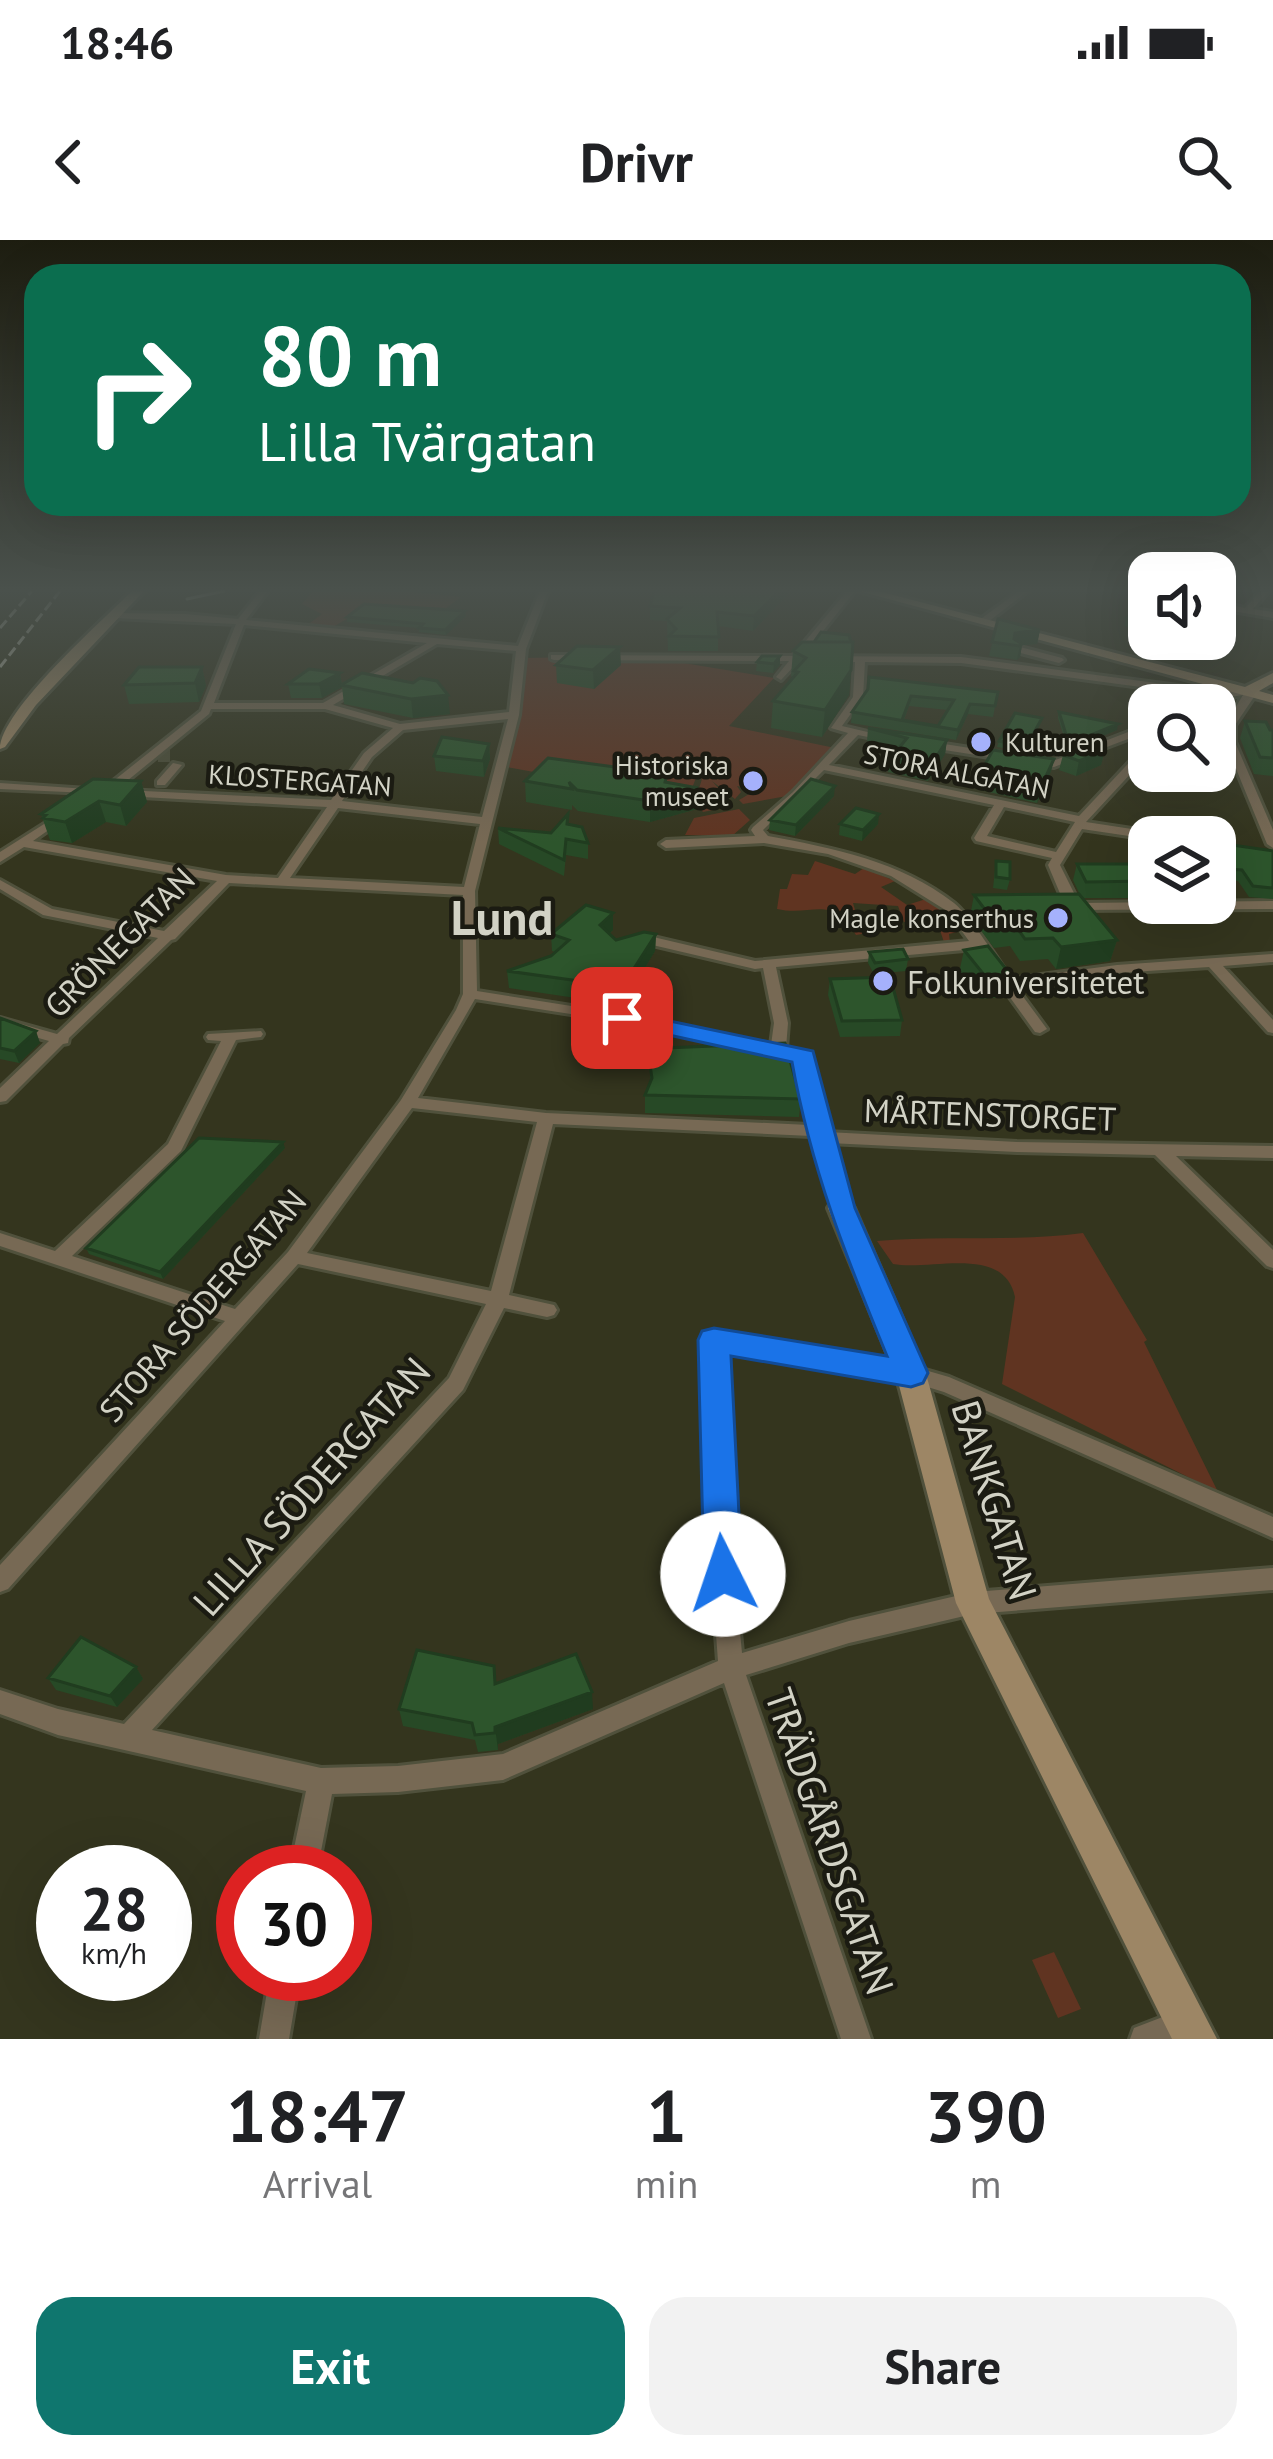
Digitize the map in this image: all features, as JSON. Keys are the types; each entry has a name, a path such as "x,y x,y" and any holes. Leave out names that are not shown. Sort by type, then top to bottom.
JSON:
{"street":[{"path":"0,744 58,675"},
{"path":"0,858 155,756 208,706 221,675"},
{"path":"325,706 379,675"},
{"path":"518,675 514,715 469,891 470,994 778,1049 781,1024 769,965"},
{"path":"859,675 858,698 836,728 851,738 1054,764 1128,734"},
{"path":"1087,675 1223,695 1247,692 1273,677"},
{"path":"1185,675 1273,699"},
{"path":"1236,716 1249,697 1247,692"},
{"path":"208,706 325,706 400,727 514,715"},
{"path":"281,882 374,747 400,727"},
{"path":"764,839 757,830 851,738"},
{"path":"1107,741 1128,749"},
{"path":"156,789 177,760"},
{"path":"1236,762 1273,844"},
{"name":"STORA ALGATAN","path":"824,767 1128,831"},
{"path":"1075,907 1054,866 1081,822 1128,774"},
{"name":"KLOSTERGATAN","path":"0,786 101,792 156,789 488,821"},
{"path":"1000,805 980,836 1058,856"},
{"path":"666,844 764,839 831,851 895,874 958,908 975,945 1040,1029"},
{"path":"23,843 226,879 469,891"},
{"path":"1256,852 1273,855"},
{"name":"GRÖNEGATAN","path":"0,1097 226,879"},
{"path":"0,884 48,912 170,936"},
{"path":"1053,908 1273,904"},
{"path":"649,940 726,962 769,965 975,945"},
{"path":"1005,985 1273,958"},
{"path":"1212,962 1273,1030"},
{"name":"STORA SÖDERGATAN","path":"0,1581 295,1257 408,1102 470,994"},
{"path":"0,1022 63,1040"},
{"path":"60,1257 175,1147 221,1037 256,1034"},
{"name":"BANKGATAN","path":"778,1049 804,1057 807,1063 818,1134 841,1208 911,1373 974,1603 1191,2031"},
{"name":"MÅRTENSTORGET","path":"408,1102 546,1118 818,1134 1273,1152"},
{"name":"LILLA SÖDERGATAN","path":"127,1739 456,1384 498,1300 546,1118"},
{"path":"1160,1150 1273,1261"},
{"path":"0,1239 239,1318"},
{"path":"295,1257 547,1310"},
{"name":"TRÄDGÅRDSGATAN","path":"856,2039 730,1668 719,1526 714,1340 911,1373"},
{"path":"911,1373 960,1389 1273,1528"},
{"path":"0,1702 127,1739 321,1781 418,1778 503,1767 730,1668 849,1632 974,1603 1273,1579"},
{"path":"308,1845 321,1781"},
{"path":"274,2039 280,2001"},
{"path":"1145,2039 1191,2031"}],"shaded area":[{"path":"523,675 774,678 729,726 835,748 787,796 743,804 739,800 756,790 737,786 741,792 735,799 712,781 728,799 720,803 723,808 703,812 695,801 702,779 696,778 690,793 632,790 506,767"},
{"path":"739,809 750,820 732,836 685,835 694,818"},
{"path":"815,861 855,874 864,868 895,881 881,887 907,905 926,899 948,913 957,932 949,934 950,943 944,942 934,913 914,913 915,921 904,922 898,906 853,903 862,934 856,935 830,910 777,909 780,889 787,889 792,874 808,875"},
{"path":"1083,1233 1147,1340 1218,1492 1002,1384 1015,1297 997,1270 964,1263 893,1264 877,1241"},
{"path":"1054,1952 1081,2009 1058,2018 1032,1960"}],"building":[{"path":"132,675 199,675 195,683 124,685"},
{"path":"301,675 336,675 319,684 288,684"},
{"path":"359,675 413,683 420,678 437,681 448,695 411,699 341,685"},
{"path":"795,675 848,675 825,710 773,701"},
{"path":"869,677 998,692 995,706 970,704 958,730 852,712 868,689","holes":["911,696 954,700 938,726 902,720"]},
{"path":"1059,712 1118,724 1069,744"},
{"path":"1015,713 1042,718 1030,740 1069,744 1054,750 999,741"},
{"path":"1245,721 1266,722 1273,730 1273,758 1260,757"},
{"path":"868,728 947,740 930,767 890,759 907,738"},
{"path":"442,737 489,744 483,761 434,756"},
{"path":"1099,741 1105,750 1079,761 1063,755"},
{"path":"993,750 1054,759 1039,791 978,777"},
{"path":"548,758 667,774 665,782 698,788 650,801 577,790 569,782 572,789 525,781"},
{"path":"93,779 141,781 120,805 99,801 65,822 43,818 46,815 41,814"},
{"path":"811,779 835,786 796,825 770,820"},
{"path":"856,808 879,814 863,830 840,824"},
{"path":"568,814 567,824 582,827 588,843 566,839 564,860 498,828 551,833"},
{"path":"1236,846 1273,851 1273,888 1253,886 1242,870 1236,870"},
{"path":"996,861 1010,862 1010,879 996,877"},
{"path":"1077,864 1128,864 1128,881 1086,882"},
{"path":"1079,894 1117,940 1061,947 1053,938 1025,939 1015,925 998,927 974,895"},
{"path":"586,905 613,913 600,925 616,940 644,932 656,934 622,987 507,971 551,956 569,940 551,934"},
{"path":"988,946 1010,974 985,976 964,950"},
{"path":"903,949 908,959 875,963 869,952"},
{"path":"890,977 902,1020 842,1021 830,979"},
{"path":"0,1018 36,1031 14,1051 0,1048"},
{"path":"785,1043 801,1099 645,1095 652,1078 650,1065 658,1065 665,1048"},
{"path":"199,1138 283,1142 160,1272 86,1248"},
{"path":"81,1637 136,1667 110,1696 48,1678"},
{"path":"417,1650 494,1666 495,1684 576,1654 592,1692 495,1727 495,1733 475,1735 472,1723 399,1709"}],"tunnel":[{"path":"158,756 173,756"}],"place":[{"name":"Kulturen","path":"981,742"},
{"name":"Historiska museet","path":"753,781"},
{"name":"Magle konserthus","path":"1058,918"},
{"name":"Folkuniversitetet","path":"883,981"}],"district":[{"name":"Lund","path":"502,917"}],"route":[{"path":"622,1018 804,1057 819,1137 841,1208 911,1373 714,1340 723,1574"}]}
